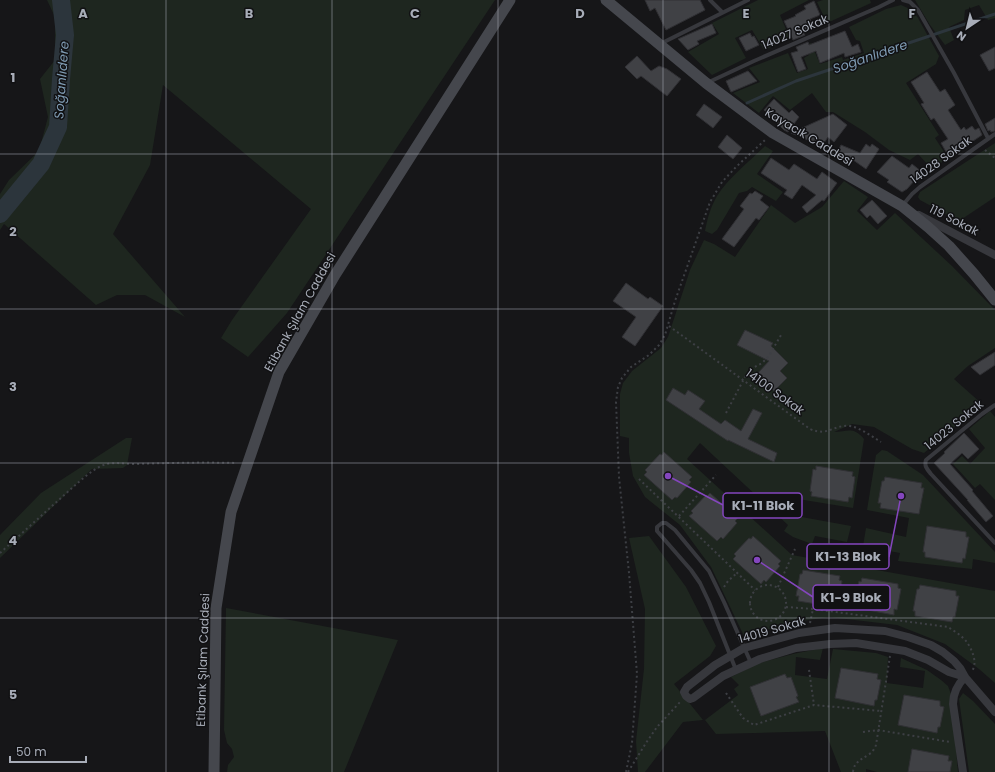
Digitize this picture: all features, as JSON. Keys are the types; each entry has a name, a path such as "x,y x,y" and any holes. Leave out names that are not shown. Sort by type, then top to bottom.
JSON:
{"street":[{"name":"Etibank Şılam Caddesi","path":"214,772 216,608 231,512 279,372 335,275 510,0"},
{"name":"Kayacık Caddesi","path":"606,0 706,83 773,133 902,206 949,246 995,300"},
{"name":"119 Sokak","path":"902,206 994,252"},
{"name":"14019 Sokak","path":"965,677 949,672 928,660 905,651 856,643 830,644 796,648 760,659 723,676 690,699 684,692 687,687 715,665 744,648 799,632 835,628 885,631 931,645 943,652 954,661 965,677 995,712"},
{"path":"964,772 953,696 959,682 965,677"}],"lane":[{"path":"710,0 722,12"},
{"path":"659,44 748,0"},
{"name":"14027 Sokak","path":"706,83 893,0"},
{"path":"903,0 910,2 918,10 954,73 988,138"},
{"name":"14028 Sokak","path":"902,206 912,194 995,134"},
{"name":"14023 Sokak","path":"995,405 926,460 925,464 930,474 995,543"},
{"path":"736,670 700,583 691,570 659,534 657,529 662,523 666,523 679,534 709,571 751,663"}],"path":[{"path":"627,772 632,743 637,674 619,476 616,426 616,402 618,387 622,378 630,367 649,355 659,345 665,335 675,301 710,202 722,182 736,166 773,133"},
{"path":"980,144 995,158"},
{"name":"14100 Sokak","path":"668,326 810,429 816,432 822,432 848,426 857,428 881,442"},
{"path":"726,413 746,375 769,356 781,335"},
{"path":"0,553 82,479 101,466 115,462 128,464 248,463"},
{"path":"678,516 716,475"},
{"path":"639,479 755,590"},
{"path":"778,587 795,549"},
{"path":"720,593 728,581 737,573"},
{"path":"772,584 778,587 782,591 787,601 784,612 775,620 769,621 758,618 751,608 751,596 760,586 772,584"},
{"path":"808,631 813,609"},
{"path":"854,772 854,768 858,762 863,757 872,753 876,745 890,648"},
{"path":"809,670 814,705"},
{"path":"726,693 743,718 754,725 814,705 881,711"},
{"path":"627,772 657,727 686,696"},
{"path":"863,732 878,730 959,743"}],"shaded area":[{"path":"47,0 495,0 287,313 248,357 221,338 232,320 311,209 163,85 150,165 113,234 185,317 145,295 117,295 96,305 4,224 0,230 0,194 9,180 39,151 48,117 40,79 55,60 55,17"},
{"path":"758,0 809,0 780,15 790,39 764,50 752,30 735,38 746,58 712,75 688,52 719,34 712,23"},
{"path":"823,0 870,0 871,3 827,23 817,2"},
{"path":"915,0 995,0 995,18 988,20 979,5 965,10 964,20 949,27 954,40 945,45 930,25"},
{"path":"901,5 912,10 918,18 939,56 936,64 906,83 939,135 935,138 948,158 932,169 918,154 910,160 889,150 865,132 833,112 826,112 812,93 790,110 773,96 759,113 733,93 760,82 749,68 788,53 797,73 808,69 804,58 809,55 805,45 811,43 820,64 842,57 843,60 864,53 860,41 856,40 849,27 886,9"},
{"path":"995,143 995,197 959,221 920,200 918,197 920,192"},
{"path":"765,146 773,151 757,174 783,192 776,201 752,187 747,191 739,193 717,230 712,234 705,231 711,208 722,189 733,176"},
{"path":"844,181 868,197 857,211 877,230 895,213 952,266 995,310 995,348 968,366 954,379 982,404 924,453 912,449 874,427 852,424 834,432 853,431 864,439 853,508 798,499 796,516 851,526 847,542 815,536 812,544 793,537 784,531 788,525 700,443 687,459 792,555 995,591 995,683 945,644 897,625 829,617 795,622 744,636 711,567 680,525 645,497 633,476 629,453 629,438 620,436 620,394 623,383 632,371 661,348 668,337 690,270 704,240 714,244 735,257 771,205 795,223 822,207"},
{"path":"990,411 995,417 995,500 980,484 975,488 953,464 962,456 970,464 985,448 969,429"},
{"path":"126,438 132,438 127,465 123,468 92,469 0,558 0,535 41,493"},
{"path":"882,450 887,451 923,475 995,552 995,563 973,559 972,569 898,561 900,553 863,546 866,528 906,537 909,518 867,510 876,455"},
{"path":"649,536 686,587 716,646 710,656 674,684 703,720 683,722 645,772 638,772 636,741 644,669 645,609 629,538"},
{"path":"226,608 398,640 344,772 227,772 228,765 234,757 232,749 227,743 224,730"},
{"path":"823,648 820,660 796,657 795,675 827,679 833,649 876,653 888,657 887,683 923,688 925,671 900,667 901,658 927,670 948,686 951,694 958,772 877,772 866,769 866,772 841,772 825,731 716,734 705,720 738,695 734,689 739,685 731,677 759,663"},
{"path":"963,693 973,701 995,724 995,772 969,772 959,699"}],"building":[{"path":"645,0 700,0 705,10 666,30 655,8 650,11"},
{"path":"814,1 820,15 810,19 813,26 802,31 805,35 793,40 784,21 796,16 795,15 806,9 804,6"},
{"path":"712,24 716,33 697,41 699,44 688,50 678,39"},
{"path":"845,31 852,47 858,44 861,52 845,57 844,53 820,63 816,51 801,57 806,69 798,72 791,53 798,51 796,47 808,42 809,45"},
{"path":"750,33 752,37 754,36 759,45 746,51 739,38"},
{"path":"995,47 995,68 989,71 980,55"},
{"path":"637,56 651,71 659,66 667,69 681,79 667,96 641,76 637,79 625,67"},
{"path":"748,71 757,81 731,92 726,81"},
{"path":"927,72 940,92 945,89 955,105 948,110 961,130 964,127 966,130 972,126 975,130 979,128 982,135 949,157 941,143 948,139 934,118 931,120 921,104 924,103 911,82"},
{"path":"774,99 789,113 792,110 799,117 788,132 784,130 764,110"},
{"path":"704,104 722,117 713,128 696,115"},
{"path":"833,114 847,125 834,142 828,137 822,146 791,133"},
{"path":"995,118 995,131 988,131 985,124"},
{"path":"727,135 742,148 733,159 718,147"},
{"path":"866,144 870,147 872,144 879,149 866,169 849,157 847,161 836,156 841,145 860,153"},
{"path":"892,156 909,168 912,164 922,172 907,189 902,192 887,182 889,180 877,172"},
{"path":"771,158 789,170 794,164 817,179 822,172 837,183 824,201 822,200 807,213 802,207 816,195 802,185 792,199 784,194 787,190 761,173"},
{"path":"755,191 763,196 760,200 769,207 759,220 756,218 734,247 722,239 744,209 740,206 750,193 752,194"},
{"path":"872,200 887,216 878,224 870,215 867,218 860,210"},
{"path":"626,283 648,299 650,297 663,306 635,346 622,337 636,317 613,301"},
{"path":"745,330 773,343 771,346 788,363 780,371 787,378 774,391 757,374 769,361 737,345"},
{"path":"995,352 995,365 980,375 971,367"},
{"path":"673,388 685,395 688,390 705,401 699,409 721,424 725,420 741,431 753,409 762,413 748,439 777,453 774,462 728,441 666,400"},
{"path":"964,433 979,449 968,459 962,453 950,464 993,516 986,522 934,463"},
{"path":"664,452 692,477 689,480 691,482 677,498 675,497 672,500 644,475 647,472 645,470 660,454 662,455"},
{"path":"816,466 853,472 852,476 855,477 852,498 849,497 848,502 811,496 812,492 810,491 813,469 816,470"},
{"path":"885,477 922,483 921,488 924,488 919,514 880,508 881,503 878,503 882,481 884,481"},
{"path":"710,493 738,518 735,521 737,523 723,539 721,537 717,541 689,516 693,513 691,511 706,495 707,496"},
{"path":"927,526 966,532 966,537 969,537 965,559 963,558 962,563 925,557 925,552 923,552"},
{"path":"753,536 781,561 778,564 780,566 766,582 764,580 761,584 733,559 736,556 734,554 749,538 751,539"},
{"path":"803,570 840,576 839,580 842,581 839,602 836,602 835,607 798,601 799,596 796,596 800,574 802,574"},
{"path":"862,578 898,584 898,588 901,589 897,610 894,609 894,615 857,608 857,604 855,603 859,581 861,582"},
{"path":"920,585 956,591 956,596 959,596 955,617 953,617 952,622 915,616 915,611 913,611 917,589 919,589"},
{"path":"841,668 878,674 877,679 881,680 877,700 875,700 874,706 835,698"},
{"path":"785,674 787,678 791,677 798,696 796,697 799,702 761,716 750,687"},
{"path":"904,695 940,701 940,706 944,707 940,727 938,727 937,733 898,725"},
{"path":"912,749 949,756 948,761 952,761 950,772 908,772"}],"waterway":[{"name":"Soğanlıdere","path":"0,214 41,164 58,127 65,35 61,0"},
{"name":"Soğanlıdere","path":"747,103 796,81 995,14"}],"place":[{"name":"K1-11 Blok","path":"668,476"},
{"name":"K1-13 Blok","path":"901,496"},
{"name":"K1-9 Blok","path":"757,560"}]}
